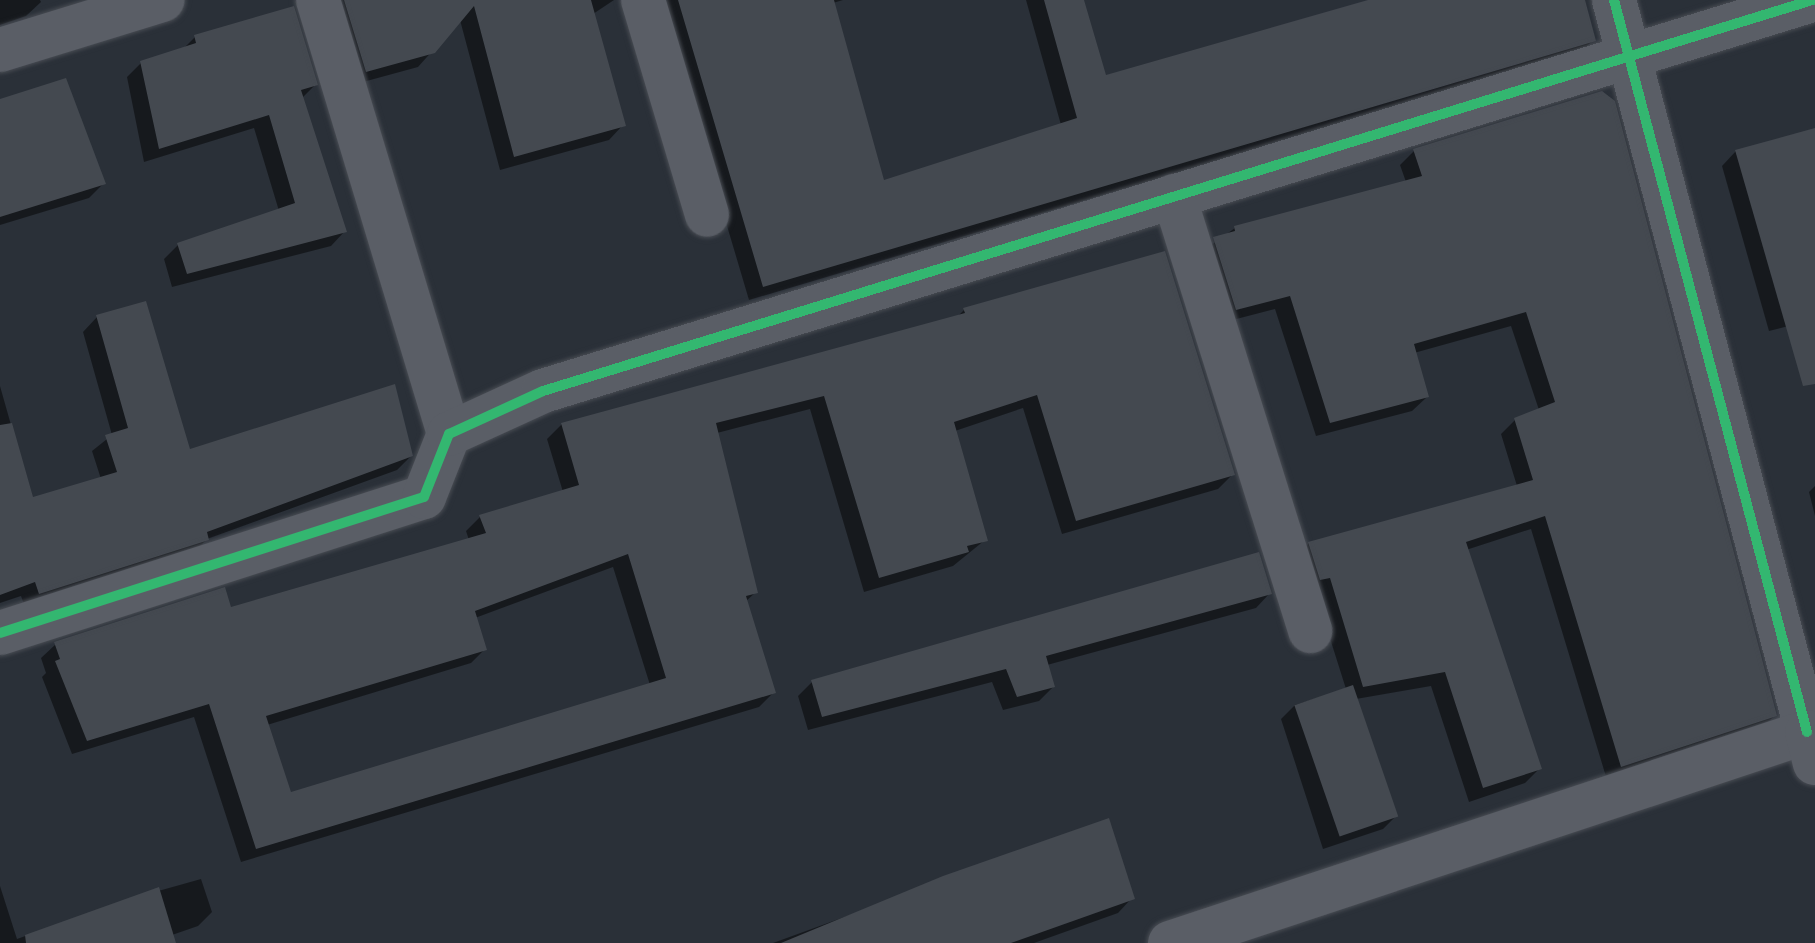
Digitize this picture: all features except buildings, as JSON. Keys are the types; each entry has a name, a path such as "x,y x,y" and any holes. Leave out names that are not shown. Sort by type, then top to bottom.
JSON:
{"street":[{"path":"0,50 163,0"},
{"path":"0,633 424,497 449,434 318,0"},
{"path":"643,0 707,215"},
{"path":"1170,943 1811,747 1614,0"},
{"path":"449,434 543,391 1812,0"},
{"path":"1174,196 1310,631"}],"cycle path":[{"path":"1614,0 1807,732"},
{"path":"0,633 424,497 449,434 543,391 1812,0"}]}
